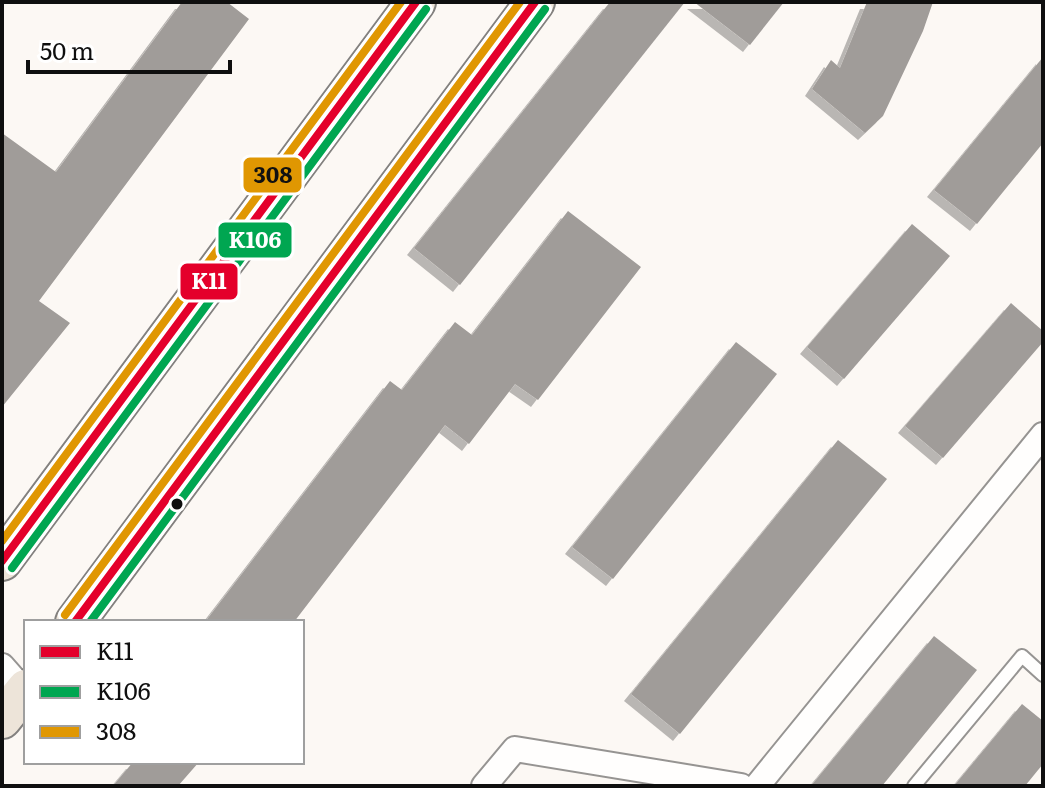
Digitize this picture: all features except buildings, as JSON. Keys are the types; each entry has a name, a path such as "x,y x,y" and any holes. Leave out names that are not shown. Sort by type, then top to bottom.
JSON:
{"main road":[{"path":"2,561 416,2"},
{"path":"76,620 535,2"}],"street":[{"path":"757,786 1043,435"},
{"path":"484,786 515,749 741,786"}],"lane":[{"path":"914,786 1022,656 1043,675"}],"transit line":[{"name":"308","path":"2,541 401,2"},
{"name":"K11","path":"2,561 416,2"},
{"name":"308","path":"65,615 520,2"},
{"name":"K11","path":"76,620 535,2"},
{"name":"K106","path":"12,568 426,9"},
{"name":"K106","path":"91,620 545,9"}]}
